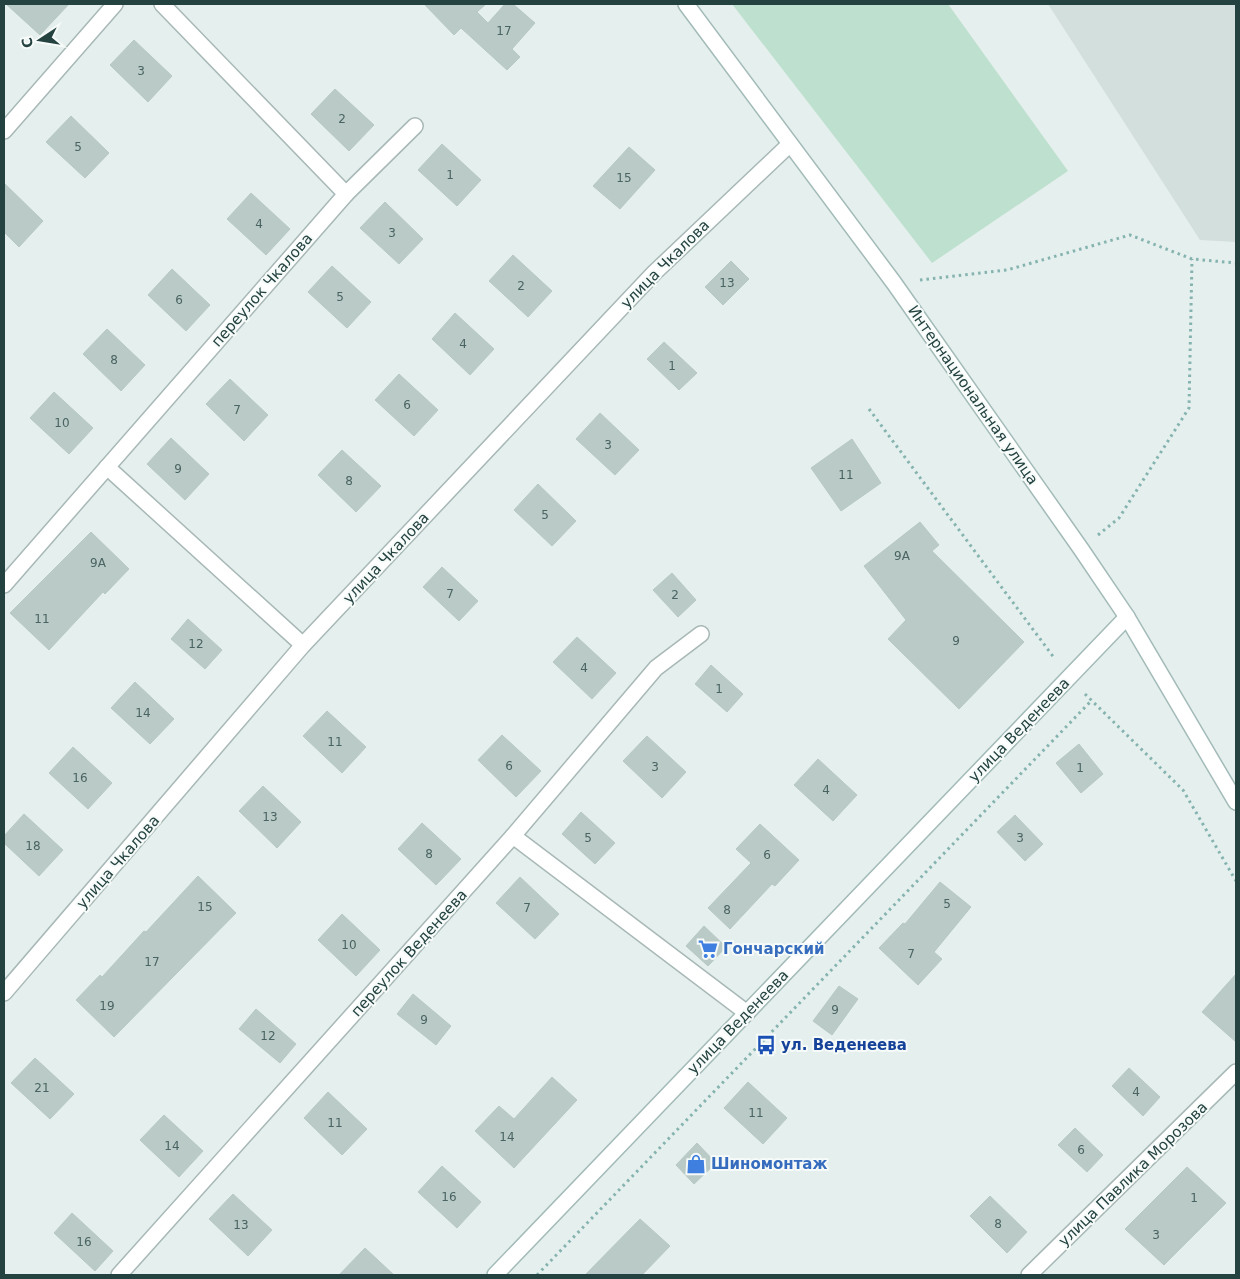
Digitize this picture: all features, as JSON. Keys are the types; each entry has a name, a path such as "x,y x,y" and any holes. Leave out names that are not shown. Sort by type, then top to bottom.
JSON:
{"street":[{"path":"4,131 115,4"},
{"path":"162,4 346,194"},
{"name":"Интернациональная улица","path":"686,4 894,283 1081,549 1127,617 1236,802"},
{"name":"переулок Чкалова","path":"4,584 346,194 415,126"},
{"name":"улица Чкалова","path":"4,993 303,645 654,273 790,144"},
{"path":"107,467 303,645"},
{"name":"улица Веденеева","path":"495,1275 1127,617"},
{"name":"переулок Веденеева","path":"119,1275 513,836 656,668 701,634"},
{"path":"513,836 747,1013"},
{"name":"улица Павлика Морозова","path":"1036,1273 1236,1072"}],"path":[{"path":"894,283 1007,270 1130,235 1192,259 1236,263"},
{"path":"1081,549 1119,518 1189,408 1192,259"},
{"path":"869,409 1069,678 1183,790 1236,881"},
{"path":"536,1275 1092,700"}],"shaded area":[{"path":"1048,4 1236,4 1236,242 1200,240"}],"green space":[{"path":"732,4 948,4 1068,171 932,263"}],"building":[{"path":"6,4 69,4 40,35"},
{"path":"424,4 486,4 477,12 488,23 505,4 513,4 535,23 512,49 520,57 507,70 461,28 454,35"},
{"path":"134,40 172,76 148,102 110,65"},
{"path":"335,89 374,125 349,151 311,114"},
{"path":"71,116 109,153 85,178 46,142"},
{"path":"442,144 481,180 457,206 418,170"},
{"path":"629,147 655,170 620,209 593,186"},
{"path":"4,183 43,221 19,247 4,232"},
{"path":"251,193 290,229 266,255 227,219"},
{"path":"385,202 423,239 399,264 360,228"},
{"path":"513,255 552,291 528,317 489,281"},
{"path":"731,261 749,279 723,305 705,287"},
{"path":"332,266 371,302 347,328 308,292"},
{"path":"172,269 210,305 186,331 148,295"},
{"path":"455,313 494,349 470,375 432,339"},
{"path":"107,329 145,365 121,391 83,354"},
{"path":"664,342 697,373 679,390 647,359"},
{"path":"399,374 438,410 414,436 375,400"},
{"path":"230,379 268,415 244,441 206,404"},
{"path":"54,392 93,428 69,454 30,418"},
{"path":"600,413 639,450 615,475 576,439"},
{"path":"171,438 209,474 185,500 147,464"},
{"path":"852,439 881,483 841,511 811,468"},
{"path":"342,450 381,486 356,512 318,475"},
{"path":"538,484 576,521 552,546 514,510"},
{"path":"920,522 939,545 932,551 1024,642 959,709 888,639 906,620 864,566"},
{"path":"91,532 129,569 105,594 103,592 49,650 10,613"},
{"path":"442,567 478,601 459,621 423,587"},
{"path":"672,573 696,600 678,617 653,590"},
{"path":"188,619 222,650 205,669 171,639"},
{"path":"577,637 616,673 592,699 553,662"},
{"path":"711,665 743,694 727,712 695,684"},
{"path":"135,682 174,719 150,744 111,708"},
{"path":"327,711 366,747 342,773 303,736"},
{"path":"502,735 541,771 516,797 478,760"},
{"path":"647,736 686,772 662,798 623,761"},
{"path":"1079,744 1103,774 1081,793 1056,763"},
{"path":"73,747 112,783 88,809 49,773"},
{"path":"818,759 857,795 833,821 794,785"},
{"path":"263,786 301,822 277,848 239,811"},
{"path":"581,812 615,843 595,864 562,834"},
{"path":"24,814 63,850 39,876 4,843 4,836"},
{"path":"1015,815 1043,844 1025,861 997,832"},
{"path":"422,823 461,859 436,885 398,849"},
{"path":"760,824 799,860 775,886 772,884 730,929 708,908 751,863 736,849"},
{"path":"198,876 236,913 114,1037 76,1000 100,975 102,977"},
{"path":"520,877 559,914 535,939 496,903"},
{"path":"940,882 971,907 934,952 942,959 918,985 879,948 903,923 905,924"},
{"path":"342,914 380,950 356,976 318,940"},
{"path":"704,926 726,947 708,966 686,946"},
{"path":"1236,974 1236,1042 1202,1012"},
{"path":"839,986 858,999 832,1035 813,1021"},
{"path":"413,994 451,1026 436,1045 397,1014"},
{"path":"256,1009 296,1044 280,1063 239,1029"},
{"path":"35,1058 74,1094 50,1119 11,1083"},
{"path":"1129,1068 1160,1097 1143,1116 1112,1086"},
{"path":"552,1077 577,1100 514,1168 475,1131 499,1106 514,1119"},
{"path":"748,1082 787,1118 763,1144 724,1108"},
{"path":"328,1092 367,1129 342,1155 304,1118"},
{"path":"164,1115 203,1151 179,1177 140,1140"},
{"path":"1075,1128 1103,1155 1087,1172 1058,1145"},
{"name":"Шиномонтаж","path":"697,1143 716,1163 694,1184 676,1165"},
{"path":"442,1166 481,1202 457,1228 418,1192"},
{"path":"1187,1167 1226,1203 1164,1265 1125,1229"},
{"path":"233,1194 272,1230 248,1256 209,1219"},
{"path":"990,1196 1027,1232 1007,1253 970,1216"},
{"path":"72,1213 113,1251 95,1271 54,1233"},
{"path":"640,1219 670,1246 642,1275 585,1275"},
{"path":"365,1248 394,1275 339,1275"}],"place":[{"name":"Гончарский","path":"708,949"},
{"name":"ул. Веденеева","path":"766,1045"},
{"name":"Шиномонтаж","path":"696,1164"}]}
